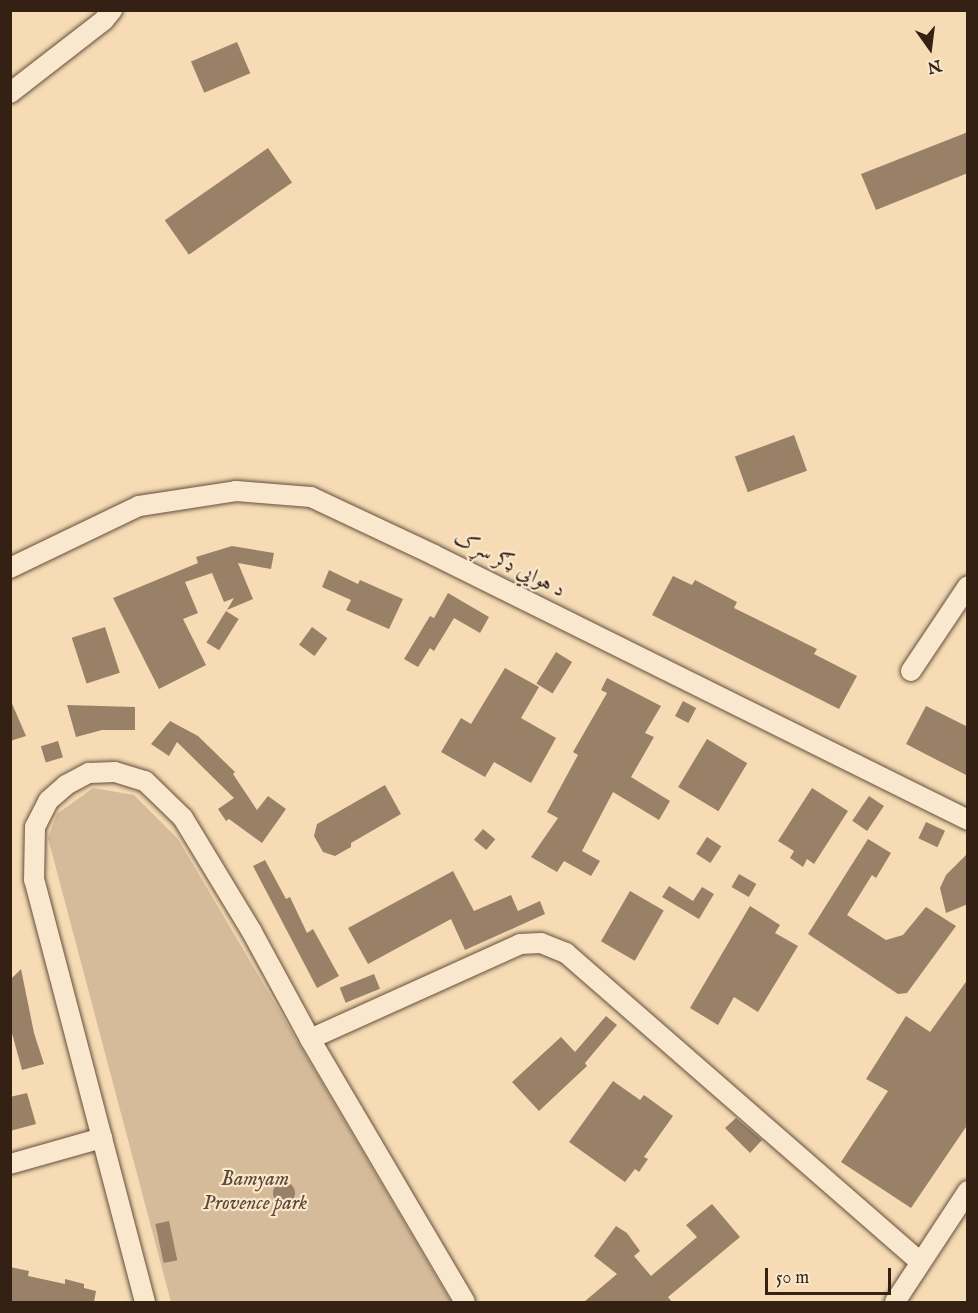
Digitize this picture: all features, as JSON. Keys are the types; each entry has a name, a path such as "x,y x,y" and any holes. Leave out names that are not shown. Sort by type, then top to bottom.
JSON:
{"street":[{"path":"10,93 104,20 112,10"},
{"name":"د هوايي ډګر سړک","path":"10,568 139,506 236,491 311,497 434,555 968,820"},
{"path":"911,671 968,586"},
{"path":"145,1302 34,880 35,827 49,800 66,785 89,773 115,772 146,781 183,818 252,932 310,1039 465,1302"},
{"path":"310,1039 520,944 541,943 566,953 919,1261"},
{"path":"10,1164 102,1138"},
{"path":"894,1302 919,1261 968,1191"}],"green space":[{"name":"Bamyam Provence park","path":"93,788 134,795 178,839 451,1302 171,1302 48,838 57,814"}],"building":[{"path":"237,42 250,73 204,93 191,62"},
{"path":"968,132 968,173 876,210 861,174"},
{"path":"268,148 292,182 189,255 165,220"},
{"path":"794,435 807,471 748,492 735,457"},
{"path":"232,546 274,553 271,569 238,563 253,599 227,610 234,598 224,602 212,573 185,582 198,613 183,619 206,665 159,689 113,598 198,563 196,557"},
{"path":"329,570 358,584 360,580 403,599 389,629 346,610 351,600 322,587"},
{"path":"673,576 692,585 695,580 737,602 734,608 817,649 814,654 857,676 839,709 652,615"},
{"path":"448,593 489,617 480,633 454,618 434,651 430,648 418,667 404,659 430,616 434,618"},
{"path":"226,611 239,619 219,650 206,642"},
{"path":"105,627 120,673 87,683 72,638"},
{"path":"312,627 327,638 314,656 299,645"},
{"path":"556,652 572,662 553,693 536,683"},
{"path":"505,668 539,687 521,718 556,738 531,783 494,762 485,777 441,752 461,718 471,724"},
{"path":"607,678 661,706 645,733 654,737 631,777 670,801 659,820 613,792 582,851 600,861 591,876 564,861 557,872 531,857 558,818 547,812 578,755 573,752 607,693 601,690"},
{"path":"10,699 26,736 10,741"},
{"path":"683,701 696,708 688,723 675,716"},
{"path":"67,705 135,707 135,730 102,730 76,737"},
{"path":"926,706 968,727 968,776 906,744"},
{"path":"170,721 198,736 235,772 233,774 257,810 268,796 286,809 262,843 229,819 226,821 218,809 234,798 177,742 169,756 151,744"},
{"path":"707,739 747,763 718,811 678,787"},
{"path":"58,741 63,757 46,763 41,746"},
{"path":"385,785 401,814 351,843 351,847 335,856 323,852 314,836 317,824"},
{"path":"812,788 848,811 814,864 807,859 803,867 790,858 794,851 778,841"},
{"path":"869,796 884,806 867,831 852,821"},
{"path":"926,822 945,831 937,847 918,838"},
{"path":"483,829 495,839 486,850 474,840"},
{"path":"707,837 721,846 710,863 696,854"},
{"path":"868,839 891,853 876,878 872,875 847,915 886,940 903,935 926,907 956,926 907,993 898,994 808,934"},
{"path":"968,853 968,904 946,913 940,888 946,875"},
{"path":"265,860 286,899 290,897 307,933 313,929 339,976 317,988 253,866"},
{"path":"453,871 474,911 511,895 518,911 540,901 545,914 465,950 451,919 368,964 348,928"},
{"path":"739,874 756,884 749,897 732,887"},
{"path":"669,886 693,901 702,887 714,894 699,919 662,897"},
{"path":"630,891 664,910 635,961 601,941"},
{"path":"750,906 780,925 775,933 798,946 758,1012 734,997 718,1025 690,1008"},
{"path":"21,969 34,1033 44,1064 22,1070 10,1026 10,980"},
{"path":"374,974 380,989 346,1003 340,988"},
{"path":"968,979 968,1124 911,1208 841,1162 888,1091 866,1079 906,1016 930,1032"},
{"path":"606,1016 617,1025 585,1063 587,1066 539,1111 512,1082 561,1037 575,1052"},
{"path":"613,1081 640,1100 644,1095 673,1116 644,1157 648,1159 639,1172 635,1169 625,1182 569,1142"},
{"path":"27,1093 36,1124 10,1131 10,1097"},
{"path":"736,1118 762,1140 750,1153 725,1128"},
{"path":"284,1182 292,1185 295,1193 292,1201 284,1204 276,1201 273,1193 276,1185"},
{"path":"712,1204 740,1237 668,1297 672,1302 584,1302 617,1274 594,1256 616,1226 627,1233 640,1251 634,1256 651,1276 697,1237 686,1225"},
{"path":"169,1221 177,1260 164,1263 155,1224"},
{"path":"10,1267 29,1271 28,1276 65,1284 65,1279 84,1284 84,1288 96,1291 94,1302 10,1302"}]}
